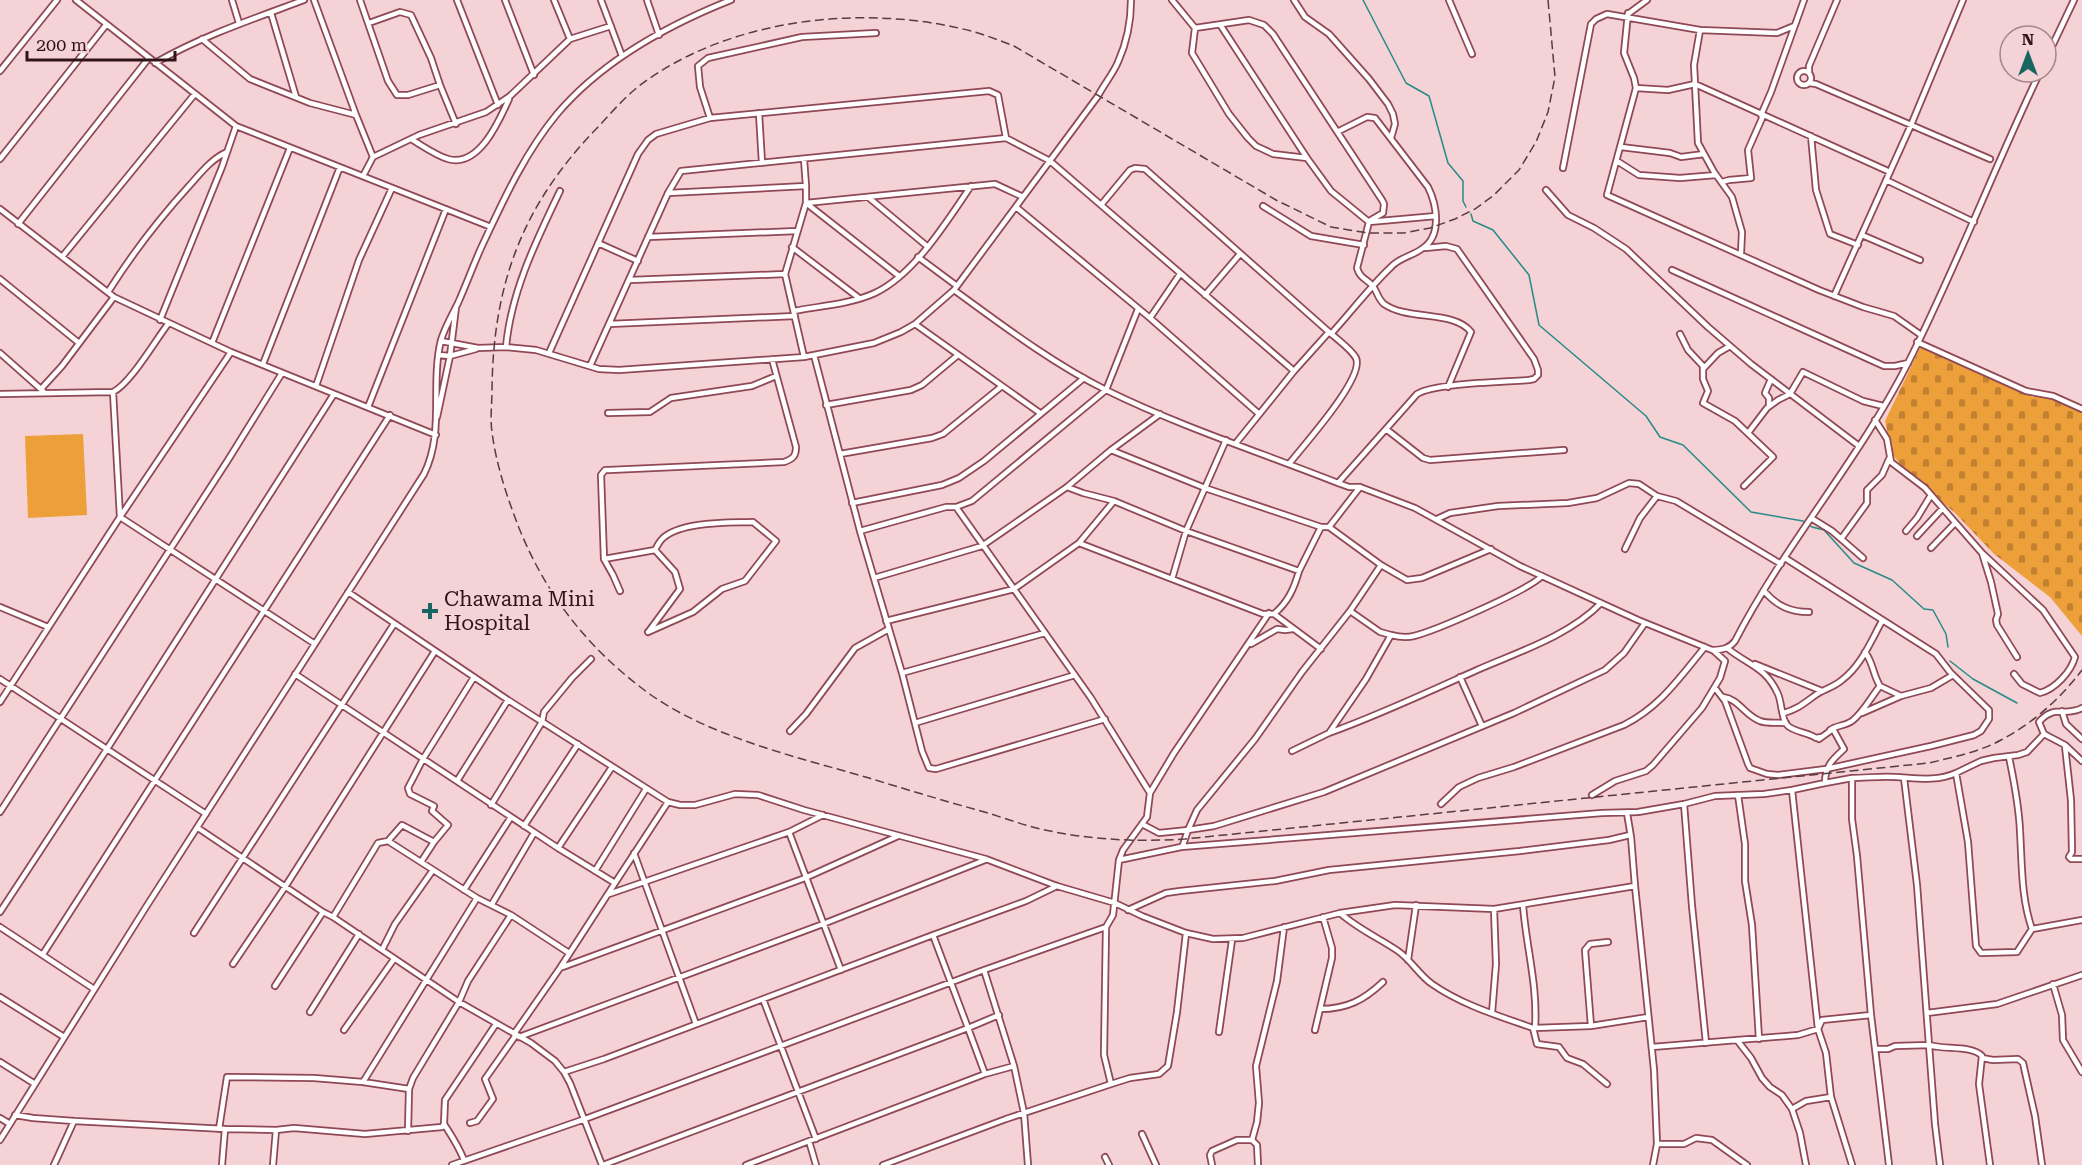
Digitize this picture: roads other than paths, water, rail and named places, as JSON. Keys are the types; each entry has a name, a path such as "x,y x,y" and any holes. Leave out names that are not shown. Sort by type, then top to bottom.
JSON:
{"street":[{"path":"0,71 57,0"},
{"path":"76,0 148,59 236,126 491,226"},
{"path":"232,0 239,24"},
{"path":"155,63 202,39 304,0"},
{"path":"314,0 373,157"},
{"path":"360,0 388,81 397,95 403,96 440,85"},
{"path":"457,0 498,105"},
{"path":"505,0 534,75"},
{"path":"554,0 570,39"},
{"path":"601,0 622,56"},
{"path":"646,0 659,35"},
{"path":"437,419 435,412 439,355 446,327 491,226 523,163 556,115 582,87 622,56 731,0"},
{"path":"439,355 450,356 478,348 506,347 549,353 599,369 619,370 814,356 874,343 895,335 915,324 955,288 1098,96 1118,64 1129,28 1131,0"},
{"path":"1172,0 1195,28 1192,53 1229,114 1248,138 1256,146 1273,154 1307,158"},
{"path":"1294,0 1305,17 1329,34 1369,78 1388,104 1395,124 1390,138"},
{"path":"1449,0 1472,54"},
{"path":"1625,16 1647,0"},
{"path":"1722,182 1751,178 1748,150 1804,0"},
{"path":"1809,83 1809,66 1837,0"},
{"path":"1834,296 1911,124 1963,0"},
{"path":"2058,34 2074,0"},
{"path":"271,12 296,97"},
{"path":"369,23 400,12 411,15 431,58 456,124"},
{"path":"1563,168 1591,24 1603,14 1700,30 1777,33 1794,26"},
{"path":"1625,16 1624,53 1636,88 1607,195 1834,296 1894,316 1921,335"},
{"path":"1195,28 1221,26 1249,20 1264,25 1280,42 1384,204 1383,213 1369,222 1358,264 1358,271 1363,279 1373,285 1377,297 1395,309 1456,321 1469,329 1471,335 1448,387"},
{"path":"0,159 106,25"},
{"path":"363,176 373,157 411,139 486,112 510,96 570,39 611,26"},
{"path":"1221,26 1330,192 1369,222 1436,216"},
{"path":"1700,30 1695,54 1698,137 1704,154 1732,197 1740,223 1741,254"},
{"path":"710,118 700,87 698,66 708,58 801,38 876,33"},
{"path":"202,39 250,79 296,97 356,115"},
{"path":"18,224 148,59"},
{"path":"1809,66 1797,76 1798,82 1804,85 1816,84 1990,159"},
{"path":"1802,71 1810,75 1816,84"},
{"path":"1636,88 1668,90 1695,84 1890,172"},
{"path":"1712,650 1727,648 1736,641 1764,591 1859,446 1908,363 2035,84"},
{"path":"549,353 643,146 656,134 710,118 989,91 998,95 1006,138"},
{"path":"62,258 194,95"},
{"path":"411,139 448,159 461,161 469,158 480,148 492,130 510,96"},
{"path":"759,113 762,163"},
{"path":"1339,131 1367,117 1375,118 1428,187 1435,205 1436,216 1435,226 1425,248"},
{"path":"160,320 236,126"},
{"path":"1811,136 1817,195 1830,234 1858,245"},
{"path":"590,366 668,193 681,171 1006,138 1050,161 1294,371"},
{"path":"1621,147 1670,153 1681,157 1704,154"},
{"path":"212,343 290,148"},
{"path":"108,292 152,227 217,158 227,153"},
{"path":"804,159 806,203 785,274 804,357"},
{"path":"1617,161 1639,174 1680,178 1716,175"},
{"path":"263,364 340,167"},
{"path":"1101,205 1130,170 1139,167 1145,169 1355,357 1356,369 1346,392 1289,464"},
{"path":"1886,180 1974,222"},
{"path":"806,203 1001,185 1023,197"},
{"path":"668,193 806,186"},
{"path":"609,324 794,313 874,293 899,276 928,246 971,186"},
{"path":"316,386 359,260 392,188"},
{"path":"1546,190 1568,215 1594,228 1626,249 1730,346 1859,446"},
{"path":"506,347 511,310 540,232 560,192"},
{"path":"868,197 928,246"},
{"path":"806,203 899,276"},
{"path":"1263,206 1311,236 1364,245"},
{"path":"1016,207 1150,318 1258,413"},
{"path":"0,208 114,297 231,352 436,435"},
{"path":"368,407 446,209"},
{"path":"648,237 797,231"},
{"path":"1862,235 1920,260"},
{"path":"598,243 638,261"},
{"path":"1236,443 1294,371 1398,260 1425,248 1446,246 1457,249 1534,359 1538,370 1537,377 1431,388 1416,394 1338,483"},
{"path":"792,247 859,298"},
{"path":"1205,295 1240,254"},
{"path":"918,257 955,288 1049,357 1106,390 1160,414 1338,483 1360,487 1415,508 1520,566 1712,650 1725,661"},
{"path":"1672,270 1884,366 1908,363"},
{"path":"630,280 785,274"},
{"path":"1150,318 1180,274"},
{"path":"0,279 79,343"},
{"path":"43,391 114,297"},
{"path":"0,1140 424,474 430,461 436,435 457,305"},
{"path":"860,531 972,501 1106,390 1138,309"},
{"path":"0,394 43,391 113,392 119,389 168,324"},
{"path":"915,324 1040,413"},
{"path":"1680,334 1688,350 1702,364 1703,379 1708,391 1703,403 1730,418 1773,457 1744,486"},
{"path":"441,341 478,348"},
{"path":"1917,342 2026,391 2053,396 2082,409"},
{"path":"1703,369 1718,353 1730,346"},
{"path":"0,702 231,352"},
{"path":"0,353 43,391"},
{"path":"826,405 911,390 922,385 958,355"},
{"path":"814,356 852,503 926,762 932,770 1105,719"},
{"path":"620,591 604,559 601,475 605,470 784,462 795,456 796,447 772,359"},
{"path":"0,812 170,551 282,372"},
{"path":"1767,408 1790,394 1800,375 1806,373 1863,401 1883,406"},
{"path":"608,413 650,412 671,398 752,386 776,376"},
{"path":"852,503 951,483 984,461 1084,378"},
{"path":"1748,434 1770,403 1765,393 1771,379"},
{"path":"840,454 932,438 943,434 1002,386"},
{"path":"113,392 120,517"},
{"path":"0,912 334,394"},
{"path":"874,578 982,546 1067,487 1111,450 1160,414"},
{"path":"43,954 390,415"},
{"path":"1841,539 1867,503 1867,490 1882,475 1889,459 1887,439 1875,420"},
{"path":"1386,429 1423,458 1430,460 1564,450"},
{"path":"1172,579 1186,531 1226,440"},
{"path":"1111,450 1205,488 1321,527 1329,527 1381,565 1407,580 1415,580 1491,549"},
{"path":"1889,459 1925,488 1982,553 2043,610 2075,657 2071,667 2055,686 2040,693 2022,684 2014,674"},
{"path":"1078,478 1078,485 1083,493"},
{"path":"1437,519 1450,513 1498,506 1571,503 1597,498 1629,483 1639,484 1657,496 1676,501 1781,564"},
{"path":"1067,487 1114,501 1186,531 1299,571"},
{"path":"1329,527 1360,487"},
{"path":"1906,531 1931,495"},
{"path":"1625,549 1640,518 1657,496"},
{"path":"886,621 1014,589 1079,543 1114,501"},
{"path":"956,507 1105,719 1122,751 1150,793"},
{"path":"1917,537 1942,509"},
{"path":"120,517 315,644"},
{"path":"1810,519 1832,531 1863,558"},
{"path":"604,559 655,550 662,538 678,529 707,525 753,522 777,541 745,581 722,589 693,612 648,632 656,618 680,589 675,572 655,550"},
{"path":"1931,548 1955,523"},
{"path":"452,1165 585,1119 951,982 1106,927 1112,920 1119,860 1147,818 1150,793 1174,753 1245,648 1272,614 1281,608 1294,588 1299,571 1321,527"},
{"path":"1079,543 1263,614 1272,614 1321,649"},
{"path":"1982,553 1998,614 1997,625 2017,657"},
{"path":"1715,688 1723,697 1750,768 1772,775 1826,769 1948,742 1974,735 1981,731 1989,719 1989,710 1953,675 1936,654 1785,558"},
{"path":"1180,847 1183,845 1197,810 1255,739 1381,565"},
{"path":"1350,610 1380,632 1402,637 1422,633 1520,590 1542,576"},
{"path":"1764,591 1784,608 1797,612 1809,612"},
{"path":"348,592 508,700 668,802 695,805 745,793 758,795 986,859 1057,886 1115,903 1200,937 1232,940 1340,913 1395,904 1494,909 1635,886"},
{"path":"1292,750 1549,637 1582,619 1601,603"},
{"path":"0,607 48,627"},
{"path":"1784,712 1802,707 1822,691 1843,679 1853,669 1882,621"},
{"path":"1142,824 1159,833 1214,826 1324,792 1361,778 1514,713 1605,670 1624,653 1646,623"},
{"path":"194,933 394,624"},
{"path":"1245,648 1277,629 1293,628"},
{"path":"790,731 806,714 855,648 889,629"},
{"path":"902,673 1046,633"},
{"path":"1329,733 1366,679 1391,635"},
{"path":"1441,804 1459,787 1478,778 1514,767 1641,717 1663,699 1705,647"},
{"path":"1593,795 1615,780 1646,771 1702,708 1715,688 1725,661 1727,648"},
{"path":"1727,648 1767,674 1781,700 1785,723"},
{"path":"233,964 285,887 435,651"},
{"path":"1864,652 1869,657 1874,676 1880,686 1901,696"},
{"path":"491,805 542,722 544,712 591,659"},
{"path":"1747,661 1792,677 1822,691"},
{"path":"295,674 491,805 615,883"},
{"path":"915,723 1075,675"},
{"path":"1819,739 1833,727 1845,726 1861,713 1901,696 1931,688 1953,675"},
{"path":"421,862 448,825 432,811 434,806 408,791 423,759 474,677"},
{"path":"1460,677 1482,726"},
{"path":"0,679 206,814"},
{"path":"1861,713 1880,686"},
{"path":"1723,697 1731,698 1761,722 1785,723 1789,727 1819,739"},
{"path":"457,781 508,700"},
{"path":"2082,708 2074,712 2050,712 2041,720 2040,725 2044,734 2065,745 2082,761"},
{"path":"2062,711 2064,720 2082,739"},
{"path":"1819,739 1833,729 1844,749 1830,761 1826,769 1825,783"},
{"path":"2073,730 2082,729"},
{"path":"1119,860 1180,847 1602,813 1627,813 1684,804 1705,798 1792,790 1852,778 1940,778 1981,762 2027,752 2044,734"},
{"path":"524,826 578,744"},
{"path":"2065,745 2071,800 2072,852 2069,857 2082,859"},
{"path":"2009,757 2018,807 2027,913 2032,929"},
{"path":"558,848 612,767"},
{"path":"1956,773 1966,828 1977,951 2017,952 2032,929 2082,920"},
{"path":"1852,778 1852,819 1879,1092 1889,1165"},
{"path":"1904,778 1917,885 1940,1165"},
{"path":"595,871 646,789"},
{"path":"1792,790 1818,1029 1826,1053 1831,1097 1852,1165"},
{"path":"1738,795 1745,844 1745,881 1752,926 1759,1039"},
{"path":"470,1123 477,1121 493,1099 485,1079 668,802"},
{"path":"1684,804 1706,1042"},
{"path":"1627,813 1652,1047 1657,1144 1653,1165"},
{"path":"609,894 789,832 824,815"},
{"path":"464,890 511,818"},
{"path":"388,841 402,825 434,842"},
{"path":"198,828 459,1002 544,1051 564,1072 603,1165 999,1015"},
{"path":"492,904 534,832"},
{"path":"789,832 841,970"},
{"path":"1128,910 1173,892 1275,881 1329,870 1520,851 1609,840 1630,835"},
{"path":"560,968 805,878 899,836"},
{"path":"333,916 378,843 388,841 569,953"},
{"path":"634,853 696,1024"},
{"path":"516,1035 823,924 986,859"},
{"path":"382,950 433,870"},
{"path":"564,1072 1026,901 1057,886"},
{"path":"363,1082 477,898"},
{"path":"1408,960 1416,905"},
{"path":"1523,905 1536,999 1534,1028 1538,1044 1558,1047 1567,1058 1583,1064 1607,1084"},
{"path":"1492,1013 1496,964 1494,909"},
{"path":"275,986 323,912"},
{"path":"1340,913 1371,936 1398,951 1429,982 1443,992 1534,1028 1591,1026 1648,1017"},
{"path":"408,1131 409,1089 413,1078 459,1002 468,981 511,915"},
{"path":"1315,1030 1330,970 1332,948 1323,917"},
{"path":"0,927 94,989"},
{"path":"1106,927 1104,1055 1111,1084"},
{"path":"1252,1140 1259,1103 1256,1066 1277,981 1284,927"},
{"path":"883,1165 1024,1113 1130,1078 1159,1074 1166,1069 1177,1012 1186,933"},
{"path":"310,1012 359,934"},
{"path":"933,935 985,1074"},
{"path":"1219,1032 1232,940"},
{"path":"1591,1026 1585,950 1590,944 1608,942"},
{"path":"344,1030 394,959"},
{"path":"984,970 1014,1066 1024,1113 1028,1165"},
{"path":"1927,1013 1997,1004 2082,975"},
{"path":"1320,1009 1352,1005 1365,998 1383,982"},
{"path":"2053,984 2062,1015 2063,1040 2082,1072"},
{"path":"0,997 64,1037"},
{"path":"763,999 816,1139"},
{"path":"1652,1047 1798,1035 1818,1029 1822,1020 1871,1015"},
{"path":"464,1160 458,1142 453,1139 444,1124 445,1100 496,1024"},
{"path":"1737,1040 1751,1058 1762,1078 1782,1095 1792,1109 1800,1133 1806,1165"},
{"path":"1876,1049 1929,1044 1938,1048 1978,1052 1982,1058 1978,1084 1990,1165"},
{"path":"1982,1058 2018,1059 2023,1063 2035,1116 2042,1165"},
{"path":"0,1062 35,1084"},
{"path":"746,1165 985,1074 1014,1066"},
{"path":"222,1165 222,1129 227,1077 300,1077 363,1082 409,1089"},
{"path":"1792,1109 1806,1101 1831,1097"},
{"path":"15,1115 74,1121 222,1129 294,1128 365,1134 441,1127 444,1124"},
{"path":"0,1118 10,1124"},
{"path":"54,1165 74,1121"},
{"path":"273,1165 276,1130"},
{"path":"1142,1134 1156,1165"},
{"path":"1657,1144 1684,1144 1696,1138 1712,1140 1747,1165"},
{"path":"1212,1165 1210,1155 1212,1151 1237,1140 1252,1140 1257,1144 1258,1165"},
{"path":"810,1141 816,1165"},
{"path":"1105,1157 1108,1165"}],"waterway":[{"path":"1363,0 1406,83 1429,96 1448,163 1463,181 1463,201 1466,207"},
{"path":"1471,214 1473,221 1493,230 1529,275 1539,325 1646,416 1660,437 1683,445 1751,512 1803,521 1812,527 1824,530 1854,563 1892,580 1924,609 1933,610 1946,634 1948,647"},
{"path":"1950,661 1973,679 2017,703"}],"railway":[{"path":"1548,0 1555,77 1548,112 1536,142 1519,170 1494,195 1475,209 1430,228 1404,233 1368,233 1331,227 1276,200 1014,46 975,32 933,23 890,18 845,18 801,22 757,31 715,44 675,63 633,91 572,156 532,216 517,247 506,280 498,315 494,351 492,432 499,468 510,504 530,553 543,577 573,621 609,660 651,695 701,723 756,745 1031,826 1080,836 1115,839 1185,839 1929,763 1984,748 2013,733 2065,691 2082,670"}],"place":[{"name":"Chawama Mini Hospital","path":"430,611"}]}
